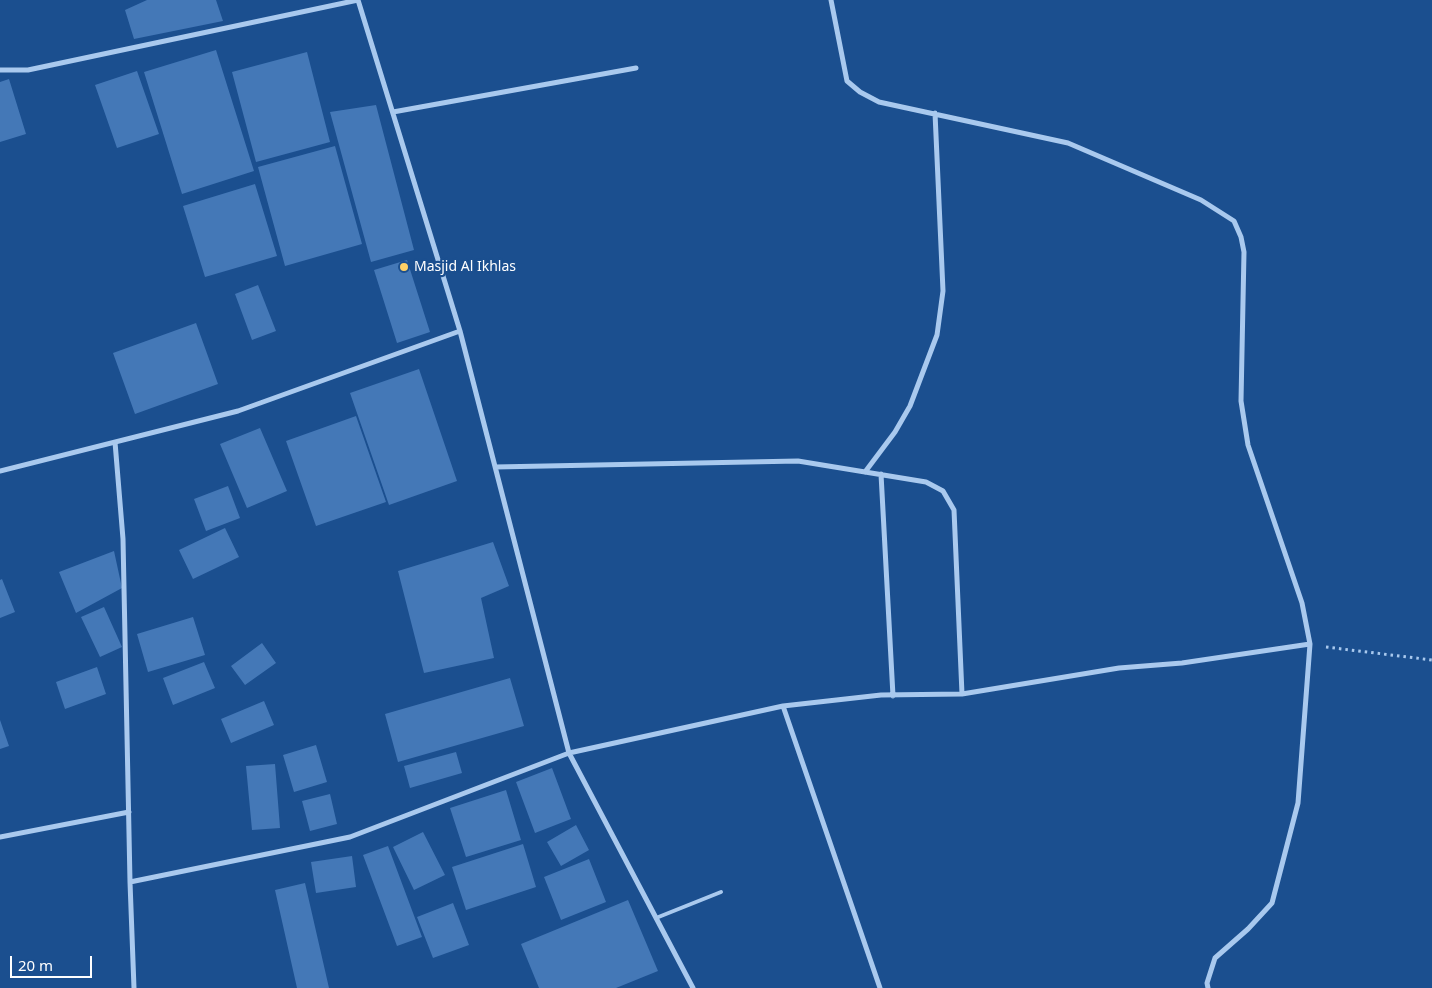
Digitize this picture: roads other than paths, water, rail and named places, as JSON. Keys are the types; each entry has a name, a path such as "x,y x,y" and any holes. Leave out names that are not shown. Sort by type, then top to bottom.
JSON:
{"street":[{"path":"0,70 28,70 358,0 460,331 569,753 693,988"},
{"path":"831,0 847,81 860,92 879,102 1068,143 1201,200 1234,221 1241,238 1244,252 1241,401 1248,445 1302,603 1310,644 1298,803 1272,903 1248,929 1215,958 1207,983 1208,988"},
{"path":"392,112 636,68"},
{"path":"865,472 895,432 910,406 937,335 943,291 935,113"},
{"path":"0,470 238,411 460,331"},
{"path":"114,442 123,539 134,988"},
{"path":"495,467 798,461 926,482 943,490 954,510 962,694"},
{"path":"881,474 893,696"},
{"path":"130,882 350,837 569,753 783,706 893,696 962,694 1119,668 1182,664 1310,644"},
{"path":"783,706 880,988"},
{"path":"0,837 129,812"}],"lane":[{"path":"656,918 721,892"}],"place":[{"name":"Masjid Al Ikhlas","path":"404,267"}]}
